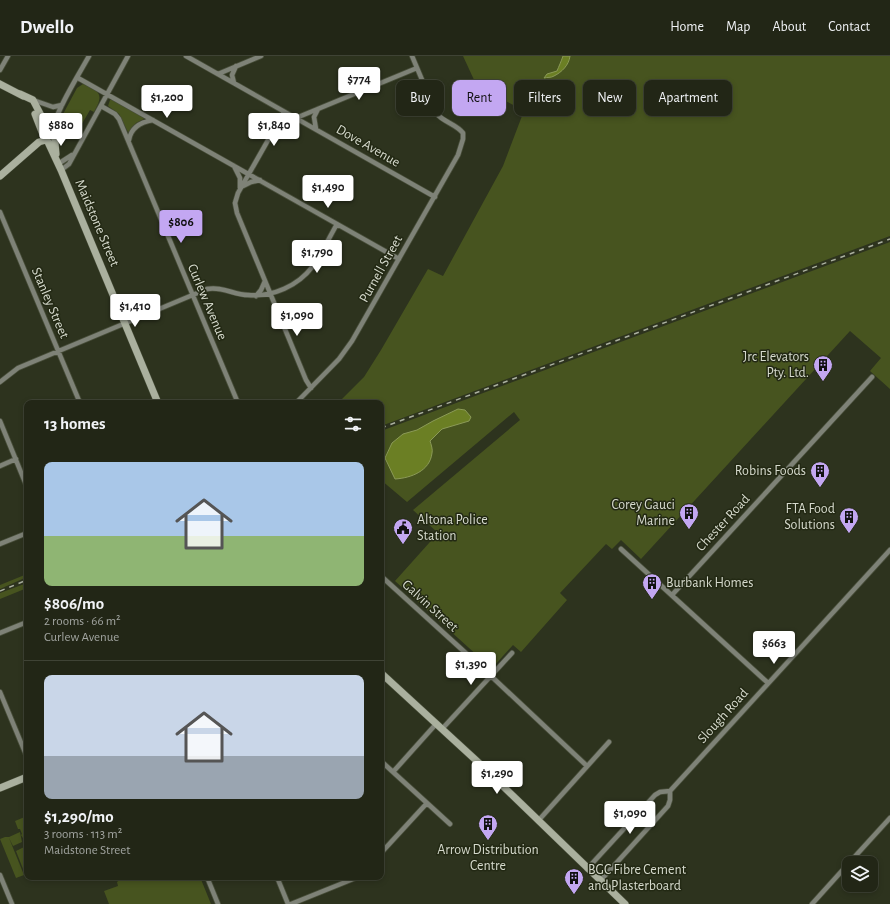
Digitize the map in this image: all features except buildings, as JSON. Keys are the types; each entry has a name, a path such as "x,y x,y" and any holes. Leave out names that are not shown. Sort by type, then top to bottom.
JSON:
{"main road":[{"path":"0,84 33,100 44,121 54,131"},
{"path":"20,94 30,102 43,137 46,140"},
{"path":"17,160 45,128 54,131"},
{"path":"0,176 39,142 53,139 54,131"},
{"name":"Maidstone Street","path":"54,131 56,152 60,167"},
{"name":"Maidstone Street","path":"46,140 60,167 157,400"},
{"path":"384,676 625,904"},
{"path":"0,788 24,778"}],"street":[{"path":"0,70 8,56"},
{"path":"54,131 53,124 89,56"},
{"path":"60,167 65,168 69,164 73,154 128,56"},
{"name":"Dove Avenue","path":"186,56 435,197"},
{"path":"218,74 261,56"},
{"path":"296,118 417,68 412,56"},
{"path":"234,83 232,75 236,66"},
{"name":"Purnell Street","path":"299,400 345,352 458,155 463,139 463,132 437,115 417,68"},
{"path":"78,78 399,259"},
{"path":"33,100 55,108 62,105"},
{"path":"49,106 55,112 57,117"},
{"name":"Curlew Avenue","path":"101,106 118,116 237,400"},
{"path":"316,130 314,118 318,109"},
{"path":"284,112 240,190 235,200 235,209 306,380 311,388"},
{"path":"129,142 130,135 136,127 142,122 153,120"},
{"path":"234,166 240,178 240,190"},
{"path":"240,190 248,183 260,180"},
{"name":"Stanley Street","path":"0,212 79,400"},
{"path":"0,382 18,368 207,289 215,288 243,295 256,296 270,294 289,287 306,275 337,224"},
{"path":"256,296 261,290 265,281"},
{"name":"Chester Road","path":"672,595 872,377"},
{"path":"0,421 24,479"},
{"path":"0,466 16,459"},
{"path":"0,544 24,534"},
{"path":"621,549 768,683"},
{"name":"Slough Road","path":"588,869 656,795 660,792 670,791 890,550"},
{"name":"Galvin Street","path":"384,579 587,766"},
{"path":"0,634 24,623"},
{"path":"442,730 512,653"},
{"path":"0,692 2,702 24,750"},
{"path":"393,772 436,724"},
{"path":"538,821 609,742"},
{"path":"384,764 450,824"},
{"name":"Slough Road","path":"600,881 668,806 670,791"},
{"path":"384,850 427,803"},
{"path":"855,856 890,818"},
{"path":"812,904 842,871"},
{"path":"0,875 12,904"},
{"path":"208,880 218,904"},
{"path":"278,880 288,904"},
{"path":"291,904 351,880"}],"shaded area":[{"path":"463,56 890,56 890,236 384,425 384,400 341,400 364,377 428,269 443,276 503,166 522,116 575,116 575,80 514,80 514,105 506,101 506,80 474,80"},
{"path":"563,56 570,56 565,68 553,77 544,78 547,74 557,71"},
{"path":"83,84 97,92 99,95 99,102 94,112 90,110 79,129 62,119 62,116 77,88"},
{"path":"110,100 113,100 144,119 136,123 128,132 119,114 108,106"},
{"path":"890,242 890,389 870,371 881,358 850,331 641,559 621,540 612,549 606,544 560,593 567,600 521,652 513,645 493,667 490,667 395,581 438,533 413,510 520,420 514,412 407,502 384,483 384,430"},
{"path":"458,409 465,410 471,417 469,421 442,429 430,441 432,453 428,465 413,475 395,479 385,458 392,443 403,434 417,430"},
{"path":"24,575 24,578 0,589 0,585"},
{"path":"24,584 24,589 0,599 0,593"},
{"path":"24,817 24,840 20,829 18,829 15,821"},
{"path":"20,832 22,842 13,846 9,838 24,875 16,878 0,839"},
{"path":"24,847 24,871 16,851"},
{"path":"119,880 201,880 211,904 109,904 104,891 118,886 117,882"}],"railway":[{"path":"384,427 890,239"},
{"path":"0,591 24,581"}],"place":[{"name":"Jrc Elevators Pty. Ltd.","path":"823,382"},
{"name":"Robins Foods","path":"820,488"},
{"name":"Corey Gauci Marine","path":"689,530"},
{"name":"FTA Food Solutions","path":"849,534"},
{"name":"Altona Police Station","path":"403,545"},
{"name":"Burbank Homes","path":"652,600"},
{"name":"Arrow Distribution Centre","path":"488,841"},
{"name":"BGC Fibre Cement and Plasterboard","path":"574,895"}]}
